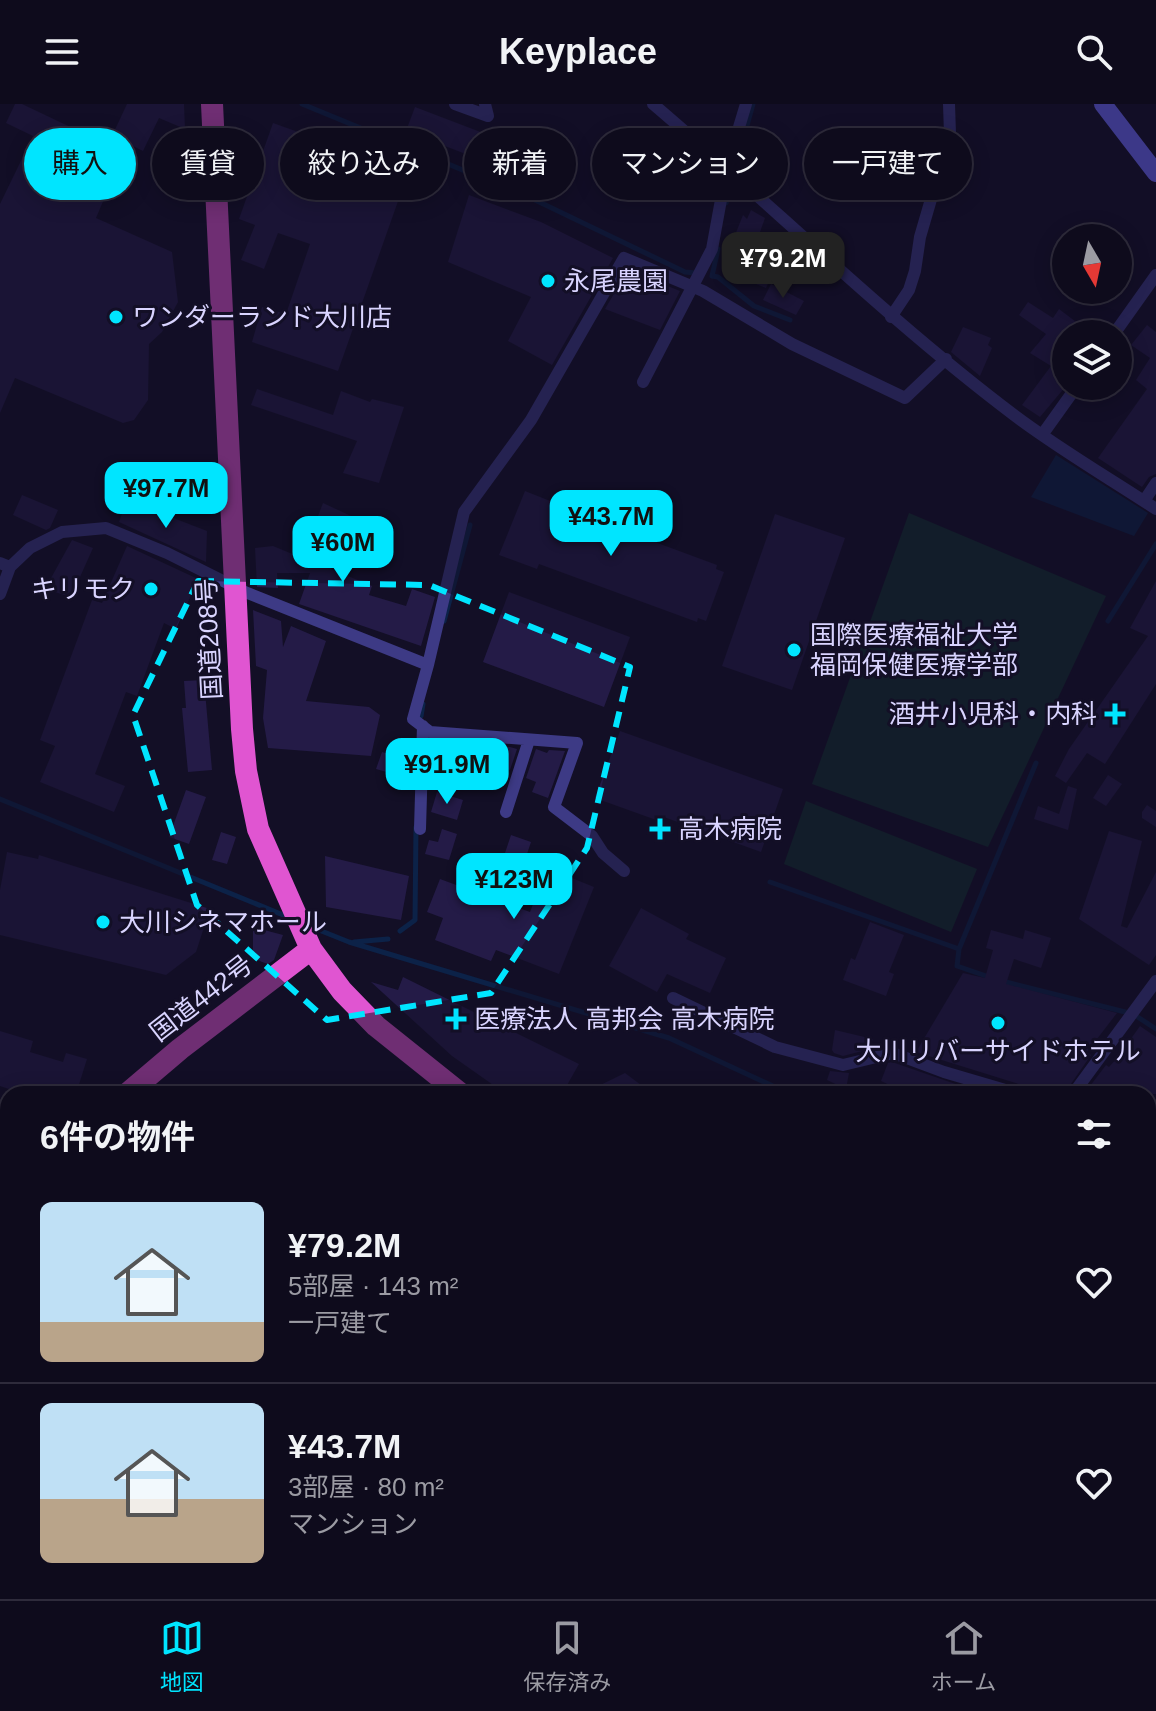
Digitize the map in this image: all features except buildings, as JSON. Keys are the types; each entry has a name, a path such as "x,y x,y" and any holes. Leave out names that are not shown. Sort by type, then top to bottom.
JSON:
{"highway":[{"name":"国道208号","path":"212,104 234,587 246,771 258,829 309,945 342,991 376,1026 451,1086"},
{"name":"国道442号","path":"136,1086 309,945"}],"main road":[{"path":"1103,104 1156,173"}],"street":[{"path":"455,104 488,116 485,104"},
{"path":"653,104 681,128"},
{"path":"739,128 746,104"},
{"path":"891,317 909,290 915,271 920,237 950,134 949,104"},
{"path":"643,382 695,287 712,249 721,200"},
{"path":"763,200 891,317 1042,435 1156,509"},
{"path":"624,871 603,853 592,836 554,807 577,743 430,732 413,719 464,512 531,420 624,258 695,287 792,344 905,398 946,359"},
{"path":"1124,320 1156,275"},
{"path":"1042,435 1067,400"},
{"path":"1144,501 1156,483"},
{"path":"0,594 5,565 30,548 62,532 106,528 167,553 234,587 428,665"},
{"path":"420,829 423,726"},
{"path":"506,812 529,740"},
{"path":"1079,1086 1156,981"},
{"path":"673,998 775,1047 843,1065 893,1053 992,1086"}],"highlighted area":[{"path":"198,581 429,585 630,667 587,848 491,993 327,1020 197,905 133,715"}],"green space":[{"path":"909,513 1106,596 988,847 812,784"},
{"path":"806,801 977,869 951,932 784,864"}],"water":[{"path":"1056,455 1148,513 1134,536 1031,497"}],"waterway":[{"path":"302,104 533,199 685,272 696,273"},
{"path":"746,128 753,104"},
{"path":"718,249 712,276 718,277 754,306 790,320"},
{"path":"444,621 470,525"},
{"path":"1108,621 1156,544"},
{"path":"421,716 423,704"},
{"path":"770,882 959,949 1036,763"},
{"path":"0,799 288,917"},
{"path":"400,931 415,920 416,827"},
{"path":"309,926 349,942 669,1038 773,1086"},
{"path":"354,942 388,939"},
{"path":"959,949 957,966 992,978"},
{"path":"1002,981 1133,1014 1156,1029"}],"place":[{"name":"永尾農園","path":"548,281"},
{"name":"ワンダーランド大川店","path":"116,317"},
{"name":"キリモク","path":"151,589"},
{"name":"国際医療福祉大学 福岡保健医療学部","path":"794,650"},
{"name":"酒井小児科・内科","path":"1115,714"},
{"name":"高木病院","path":"660,829"},
{"name":"大川シネマホール","path":"103,922"},
{"name":"医療法人 高邦会 高木病院","path":"456,1019"},
{"name":"大川リバーサイドホテル","path":"998,1023"}]}
